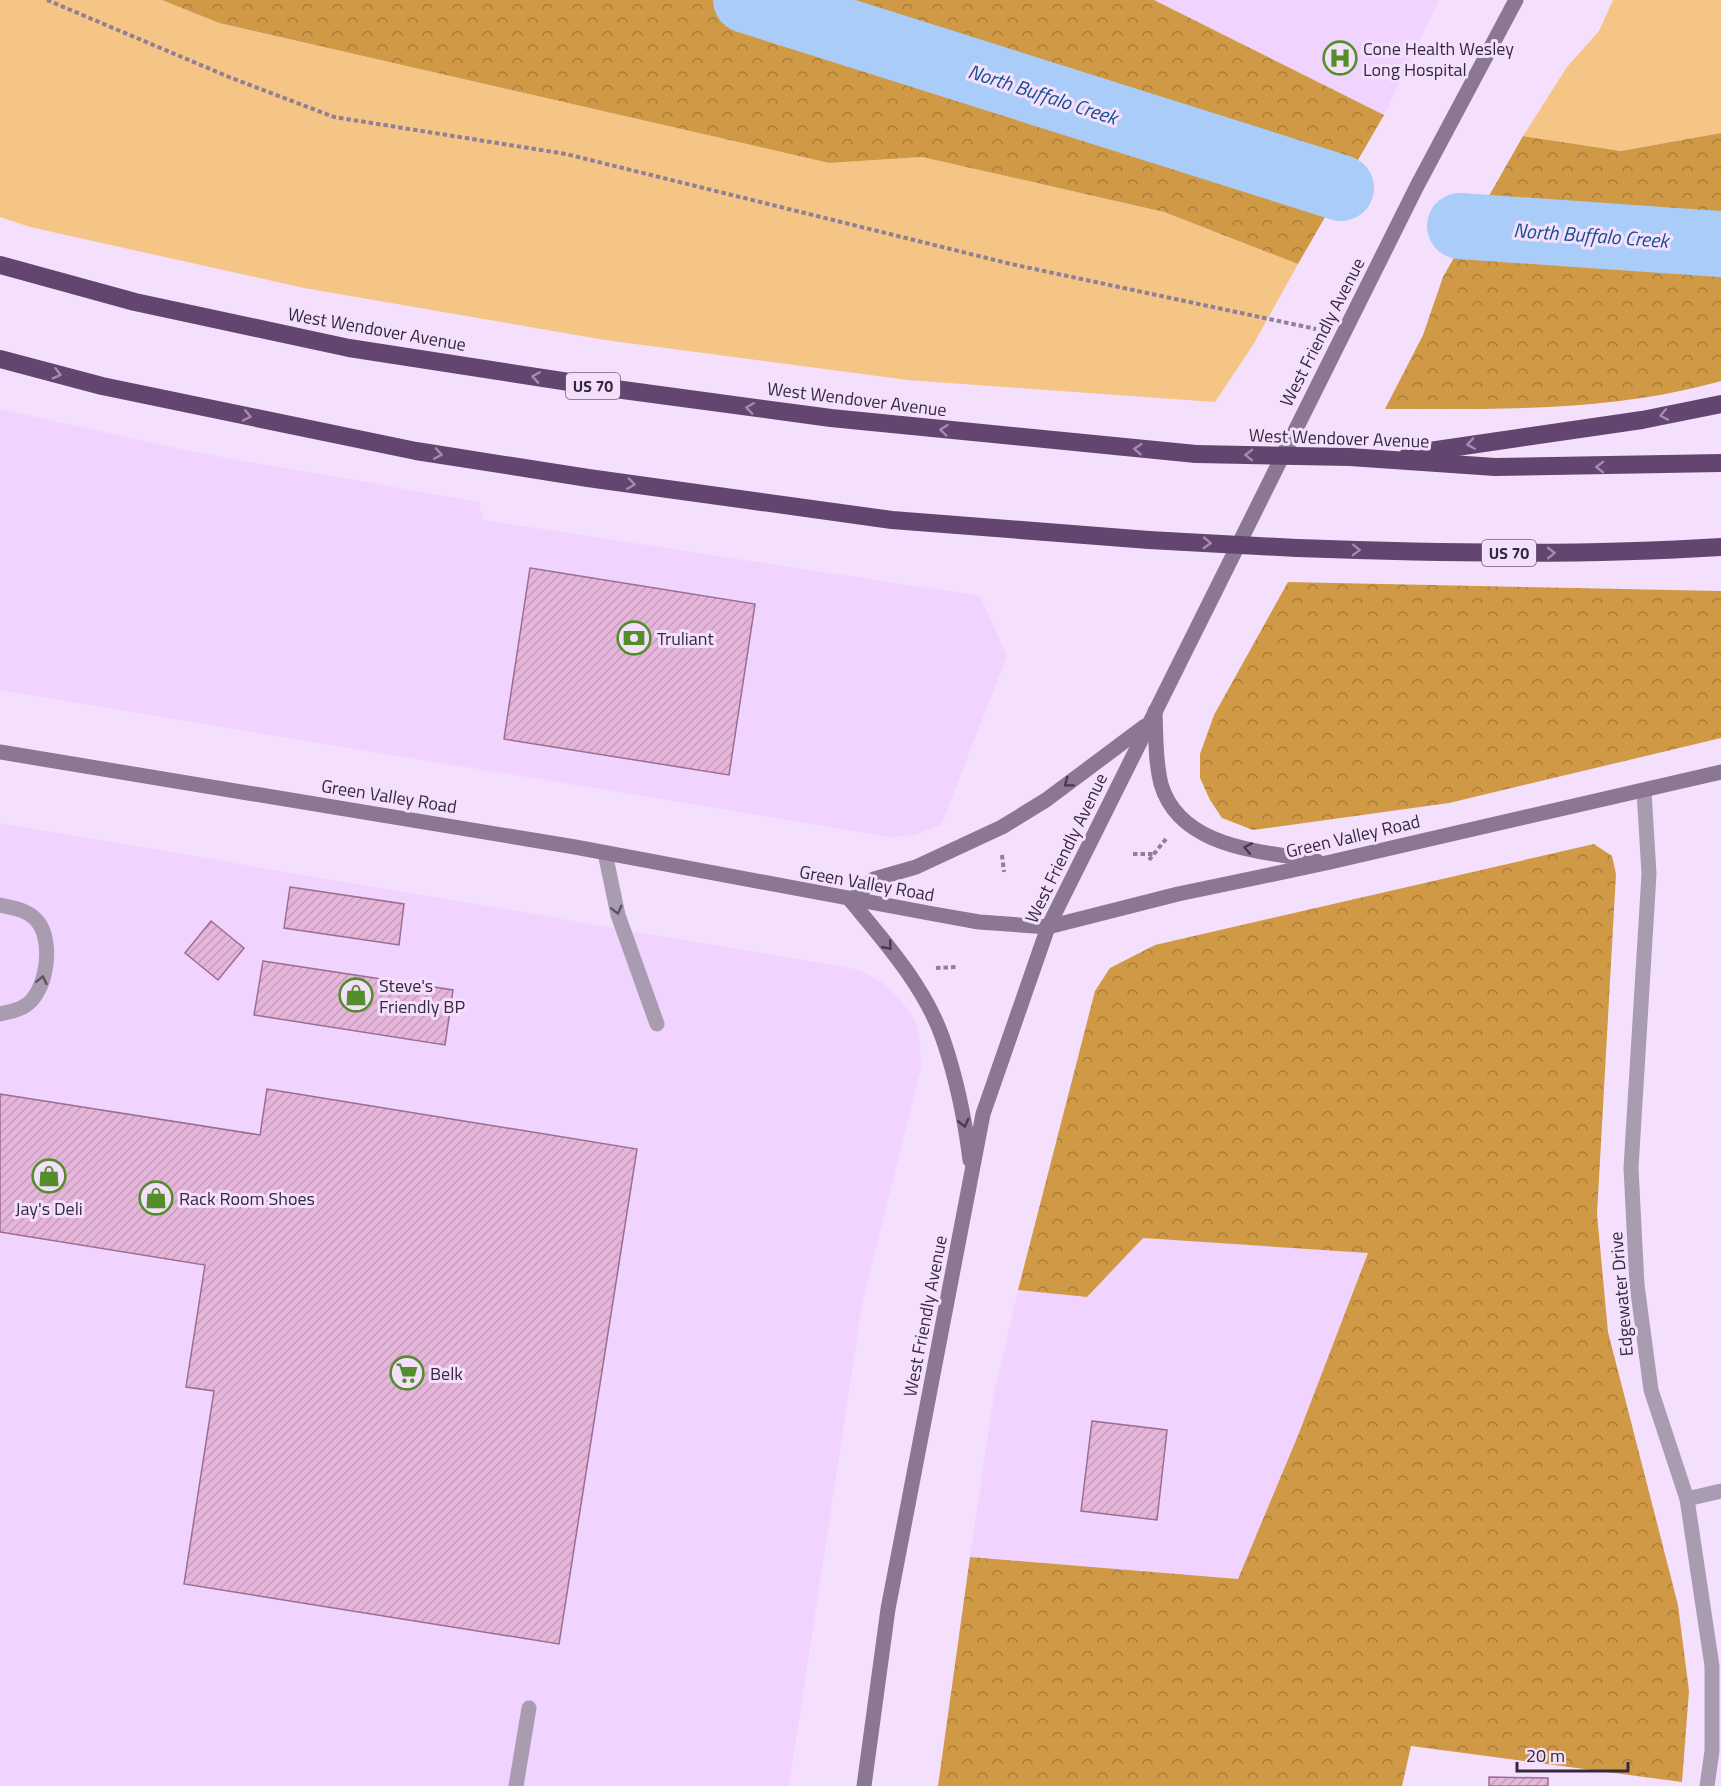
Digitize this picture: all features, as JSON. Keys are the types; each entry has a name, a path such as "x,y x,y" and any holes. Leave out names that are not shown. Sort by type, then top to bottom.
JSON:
{"highway":[{"name":"West Wendover Avenue","path":"0,265 135,302 349,348 608,388 831,418 1196,454 1377,458 1495,467 1721,463"},
{"name":"US 70","path":"0,359 102,386 394,446 588,478 892,520 1149,540 1462,554 1652,551 1721,547"},
{"path":"1377,458 1642,420 1721,404"}],"main road":[{"name":"West Friendly Avenue","path":"864,1786 888,1609 983,1114 1048,927 1433,154 1516,0"},
{"path":"1152,716 1162,786 1188,824 1211,839 1326,863"},
{"path":"971,1176 967,1136 943,1037 898,959 851,901 874,879 916,867 957,850 1002,827 1046,800 1152,716"},
{"name":"Green Valley Road","path":"0,752 605,853 851,901 979,922 1048,927 1178,894 1326,863 1721,772"}],"street":[{"name":"Edgewater Drive","path":"1644,791 1649,874 1631,1168 1637,1285 1651,1390 1687,1499 1712,1666 1712,1751 1707,1786"},
{"path":"605,853 618,915 657,1024"},
{"path":"0,905 21,909 39,923 48,954 40,991 24,1007 0,1014"},
{"path":"1687,1499 1721,1491"},
{"path":"516,1786 529,1708"}],"path":[{"path":"48,0 229,77 334,117 566,154 1011,264 1343,335"},
{"path":"1149,860 1167,839"},
{"path":"1132,854 1154,854"},
{"path":"926,969 956,967"}],"shaded area":[{"path":"0,0 162,0 219,23 829,163 922,157 1164,212 1298,264 1253,345 1215,402 908,380 605,340 304,288 30,227 0,217"},
{"name":"Cone Health Wesley Long Hospital","path":"1154,0 1439,0 1384,115"},
{"path":"1613,0 1721,0 1721,133 1621,151 1523,136 1567,67 1599,31"},
{"path":"0,409 194,452 479,502 483,520 980,596 1007,656 941,825 914,835 889,837 0,690"},
{"path":"0,823 860,970 883,983 902,1002 915,1020 920,1042 921,1068 863,1299 789,1786 0,1786"},
{"path":"1143,1238 1368,1252 1299,1433 1238,1579 970,1557 994,1394 1018,1290 1087,1297"}],"green space":[{"path":"162,0 1154,0 1384,115 1298,264 1164,212 922,157 829,163 219,23"},
{"path":"1721,133 1721,381 1638,398 1554,407 1385,409 1423,335 1443,277 1523,136 1621,151"},
{"path":"1288,582 1721,591 1721,738 1449,803 1253,830 1222,818 1210,800 1200,778 1200,754 1214,715"},
{"path":"1594,844 1612,856 1616,874 1597,1214 1608,1332 1678,1605 1689,1691 1682,1782 1411,1746 1402,1786 938,1786 970,1557 1238,1579 1299,1433 1368,1253 1143,1238 1087,1297 1018,1290 1095,991 1110,968 1155,945"}],"building":[{"path":"530,568 755,604 729,775 504,739"},
{"path":"290,887 404,904 399,945 284,928"},
{"path":"211,921 244,948 218,980 185,953"},
{"path":"263,961 453,990 445,1045 254,1015"},
{"path":"267,1089 637,1149 559,1644 184,1584 214,1391 186,1387 205,1265 0,1232 0,1094 260,1135"},
{"path":"1092,1421 1167,1430 1157,1520 1081,1511"},
{"path":"1489,1777 1548,1778 1548,1786 1489,1786"}],"waterway":[{"name":"North Buffalo Creek","path":"746,0 1341,188"},
{"name":"North Buffalo Creek","path":"1460,226 1721,244"}],"place":[{"name":"Cone Health Wesley Long Hospital","path":"1340,58"},
{"name":"Truliant","path":"634,638"},
{"name":"Steve's Friendly BP","path":"356,995"},
{"name":"Jay's Deli","path":"49,1176"},
{"name":"Rack Room Shoes","path":"156,1198"},
{"name":"Belk","path":"407,1373"}]}
